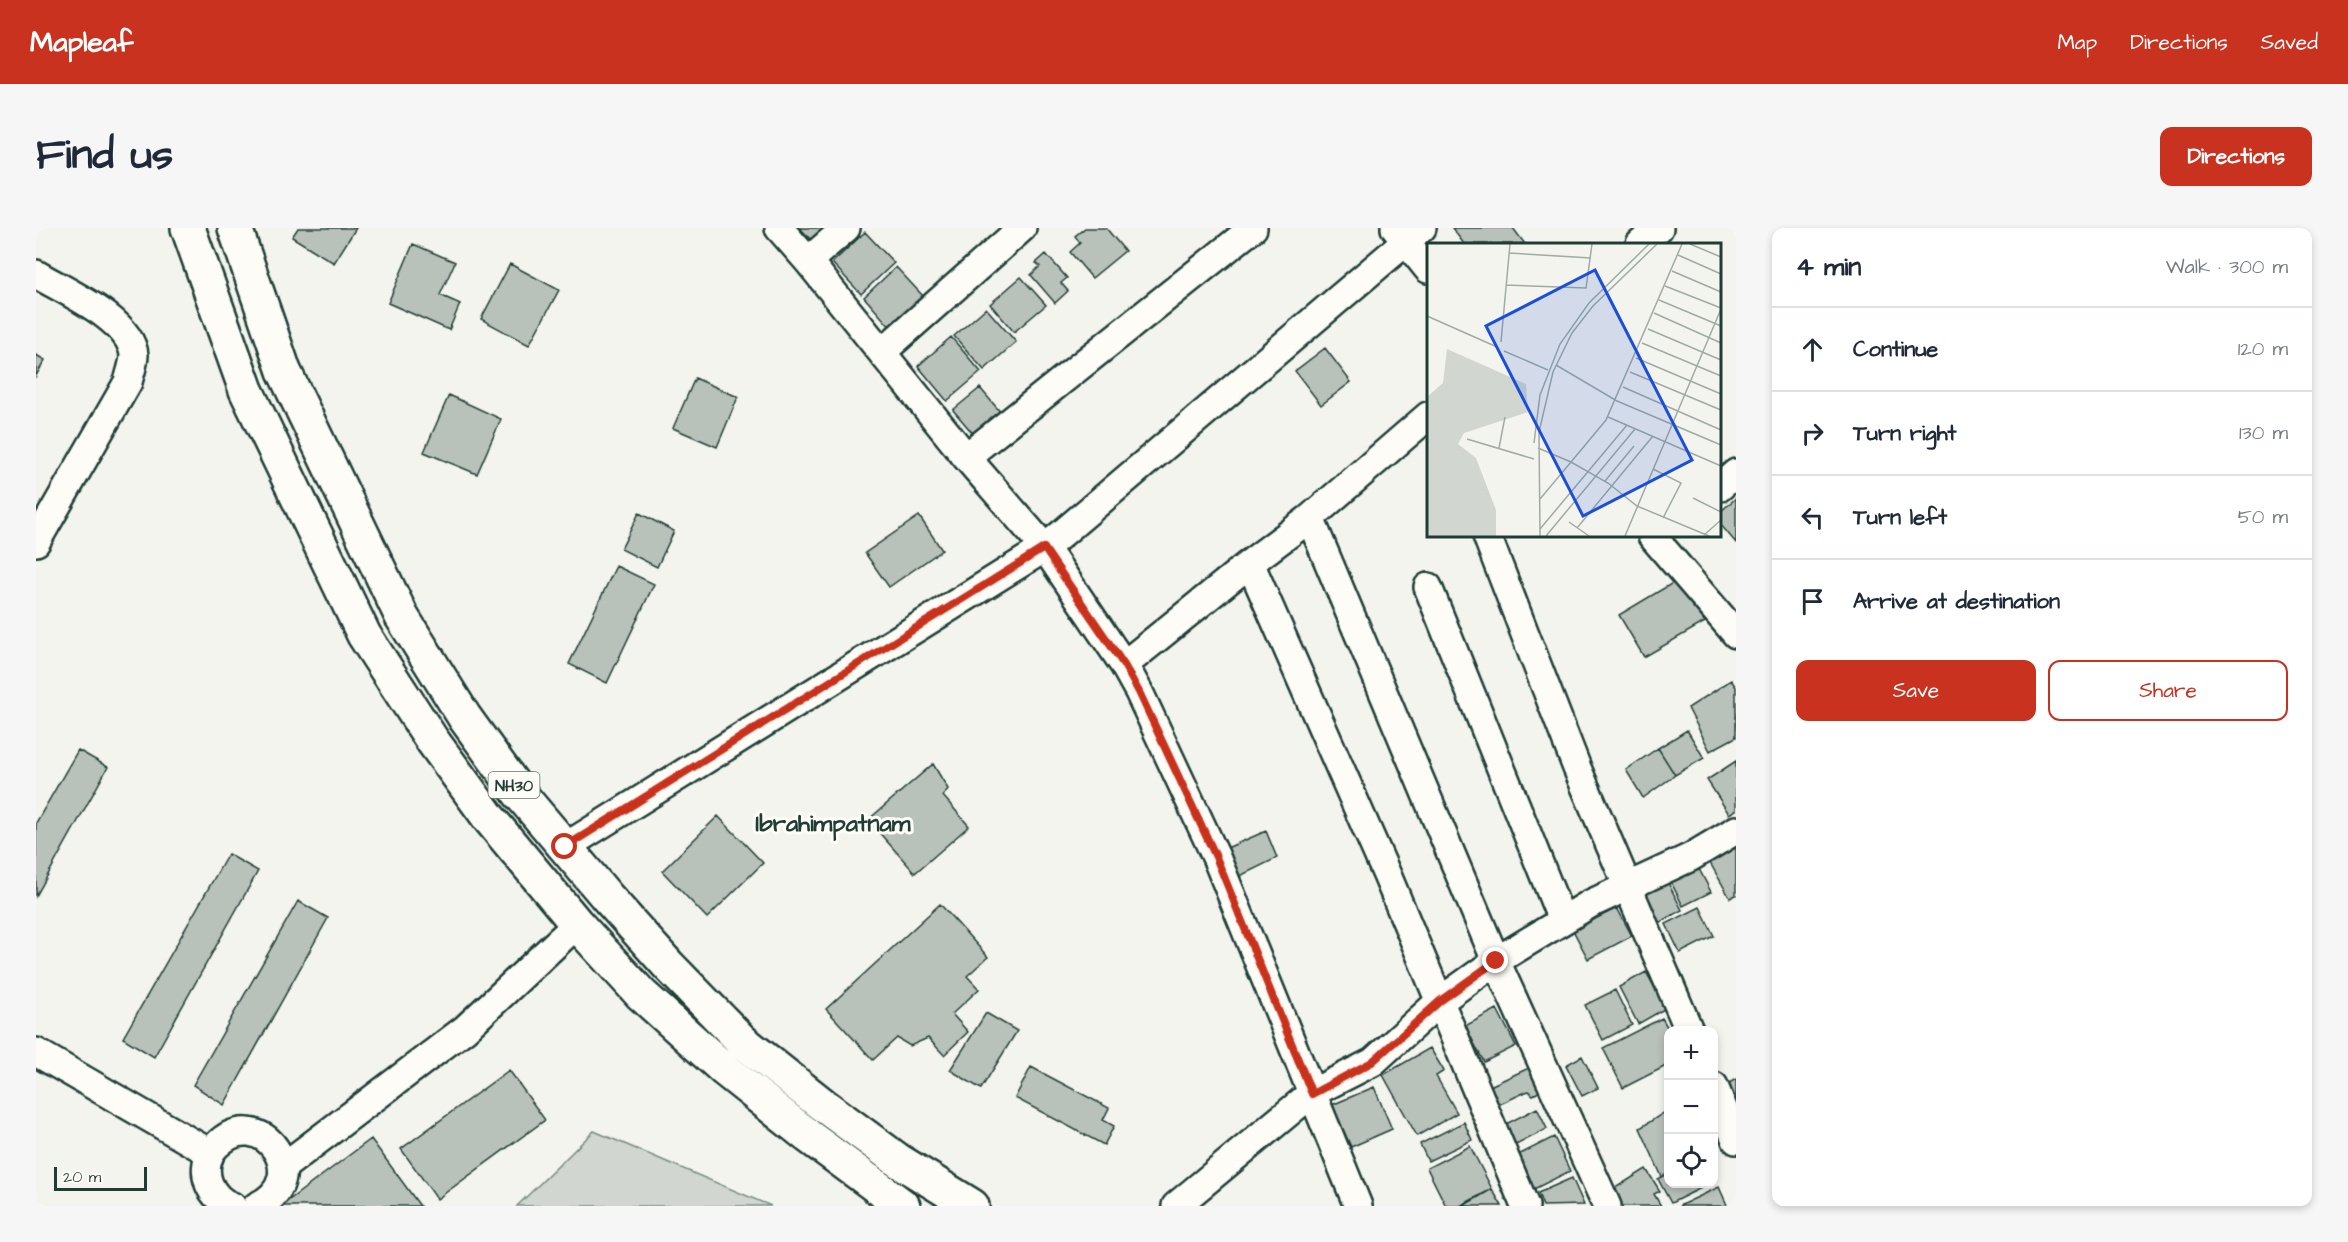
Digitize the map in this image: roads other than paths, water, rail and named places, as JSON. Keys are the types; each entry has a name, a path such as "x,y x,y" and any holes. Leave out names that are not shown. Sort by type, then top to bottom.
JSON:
{"highway":[{"name":"NH30","path":"188,228 246,390 364,635 432,740 489,818 577,924 641,994 724,1069 808,1136 903,1206"},
{"name":"NH30","path":"235,228 284,371 402,617 465,718 520,794 668,965 742,1041 823,1105 955,1202"}],"street":[{"path":"779,228 966,457 1044,548 1124,665 1139,692 1216,857 1358,1206"},
{"path":"808,261 846,228"},
{"path":"882,352 1022,228"},
{"path":"966,457 1253,228"},
{"path":"1641,243 1659,228"},
{"path":"565,847 1044,548 1407,232 1427,267"},
{"path":"36,274 110,318 128,337 134,355 128,382 36,542"},
{"path":"1124,665 1250,563 1310,518 1427,420"},
{"path":"1721,485 1736,473"},
{"path":"1310,518 1496,961 1607,1206"},
{"path":"1487,537 1576,768 1687,1026"},
{"path":"1655,537 1736,634"},
{"path":"1250,563 1440,1001 1526,1206"},
{"path":"1428,587 1562,920"},
{"path":"1176,1206 1312,1094 1372,1062 1440,1001 1496,961 1590,904 1691,857 1736,830"},
{"path":"283,1167 465,1029 577,924"},
{"path":"36,1052 210,1153"},
{"path":"1718,1098 1736,1140"},
{"path":"229,1206 217,1197 210,1186 207,1173 210,1153 223,1138 235,1133 249,1132 261,1135 272,1143 283,1167 276,1192 266,1202 257,1206"}],"district":[{"name":"Ibrahimpatnam","path":"833,823"}]}
